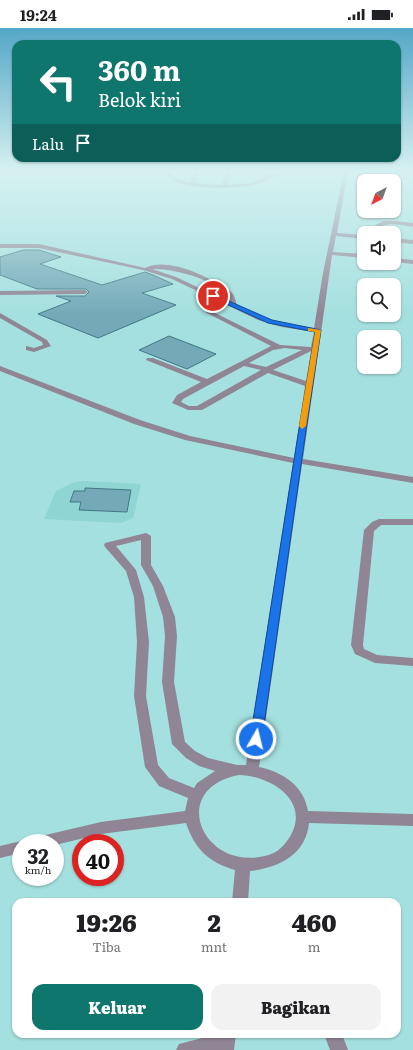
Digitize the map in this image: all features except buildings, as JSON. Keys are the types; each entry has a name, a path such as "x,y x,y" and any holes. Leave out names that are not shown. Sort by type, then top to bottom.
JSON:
{"street":[{"path":"245,770 284,560 313,349 318,330 337,219"},
{"path":"374,226 382,223 413,225"},
{"path":"334,234 357,236"},
{"path":"401,241 413,242"},
{"path":"0,246 40,246 144,269 174,278 270,322 318,330"},
{"path":"330,253 357,255"},
{"path":"401,261 413,262"},
{"path":"144,269 160,266 191,272 230,294 234,306"},
{"path":"0,293 85,292"},
{"path":"209,312 277,346 313,349"},
{"path":"0,315 45,341 47,346 34,350 29,348"},
{"path":"277,346 180,397 176,403 188,408 199,408 267,370 313,349"},
{"path":"150,360 207,382"},
{"path":"243,363 309,385"},
{"path":"0,368 161,431 221,446 297,461 413,480"},
{"path":"413,522 379,522 369,530 357,645 359,651 375,659 413,662"},
{"path":"196,796 164,782 152,767 140,696 143,642 139,597 131,570 109,545 146,536 146,565 158,586 168,617 171,636 168,682 180,744 185,750 203,763 245,770 274,777 292,791 300,803 303,817 302,830 296,842 287,852 275,860 260,864 243,865 227,862 212,854 201,843 194,830 191,816 192,806 196,796 207,783 222,774 245,770"},
{"path":"131,570 146,565"},
{"path":"64,837 101,828 172,820 191,816"},
{"path":"303,817 413,820"},
{"path":"0,852 12,849"},
{"path":"240,898 243,865"},
{"path":"334,1038 339,1050"},
{"path":"185,1050 226,1042"}],"shaded area":[{"path":"83,481 141,484 133,518 121,523 44,519 56,491 72,483"}],"slow traffic":[{"path":"302,426 316,350 318,330 310,330"}],"route":[{"path":"213,296 260,319 282,325 318,330 256,739"}]}
